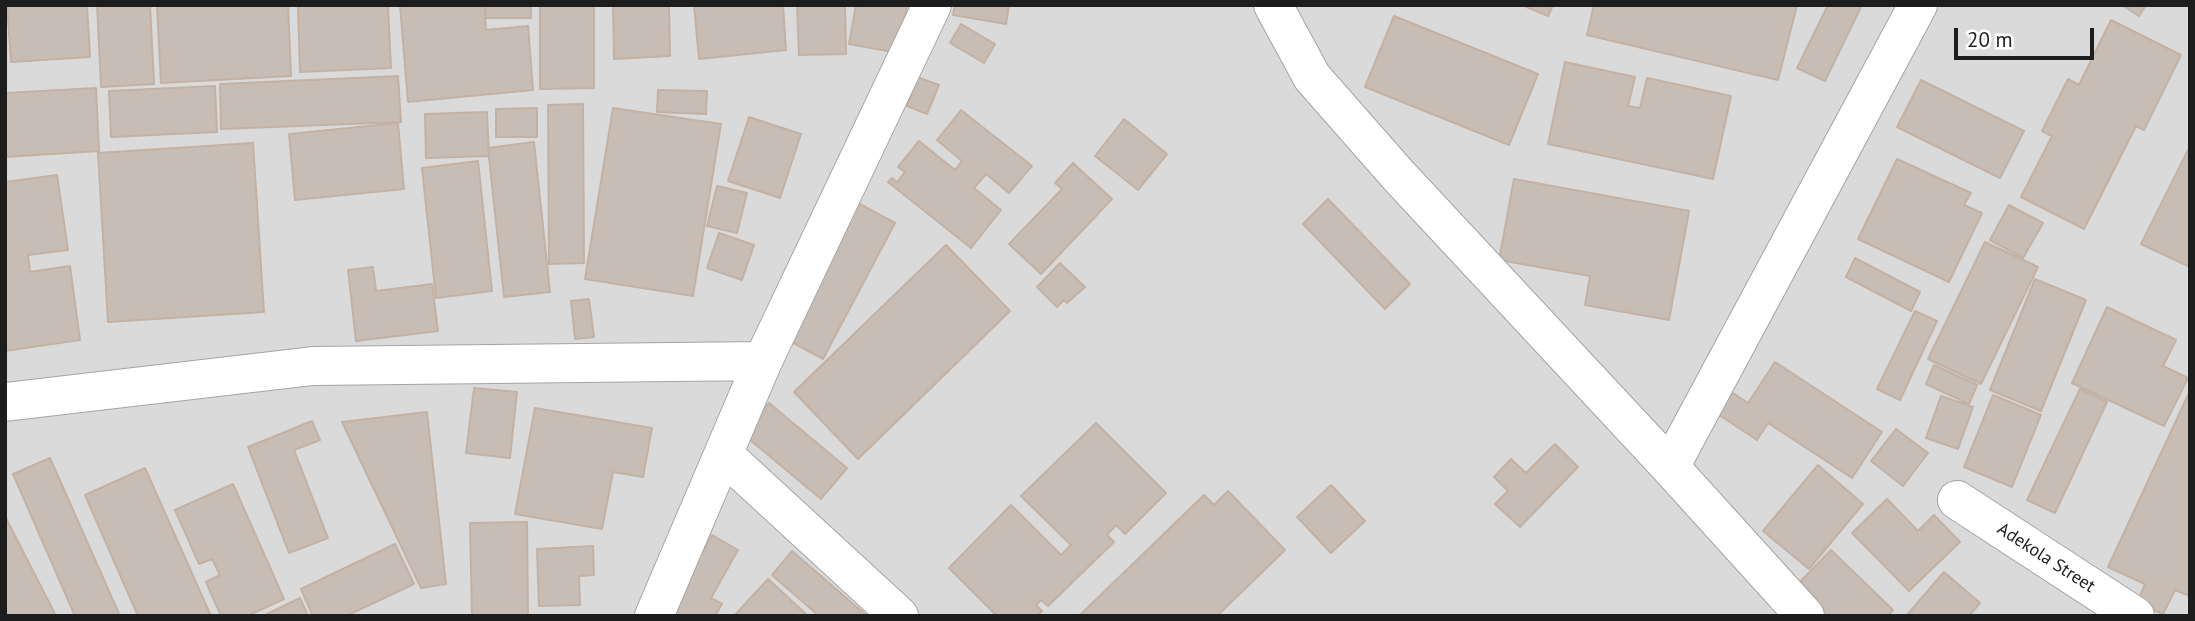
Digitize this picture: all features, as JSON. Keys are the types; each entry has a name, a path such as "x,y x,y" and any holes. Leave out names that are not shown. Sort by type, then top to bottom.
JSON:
{"street":[{"path":"654,616 763,361 932,5"},
{"path":"1273,5 1312,78 1398,175 1805,616"},
{"path":"1670,467 1918,5"},
{"path":"5,402 313,366 763,361"},
{"path":"724,455 900,616"},
{"name":"Adekola Street","path":"1956,500 2135,616"}],"shaded area":[{"path":"5,5 2190,5 2190,616 5,616"}],"building":[{"path":"7,5 87,5 90,57 11,62"},
{"path":"97,5 150,5 154,84 101,87"},
{"path":"157,5 288,5 291,76 161,83"},
{"path":"298,5 388,5 391,68 300,72"},
{"path":"400,5 484,5 486,30 528,26 533,90 408,102"},
{"path":"486,5 531,5 531,18 486,18"},
{"path":"540,5 594,5 594,88 540,89"},
{"path":"613,5 669,5 670,56 614,59"},
{"path":"694,5 783,5 786,50 699,59"},
{"path":"797,5 845,5 846,54 799,55"},
{"path":"856,5 907,5 898,53 849,44"},
{"path":"955,5 1009,5 1006,24 953,15"},
{"path":"1522,5 1553,5 1548,16"},
{"path":"1594,5 1797,5 1778,80 1587,35"},
{"path":"1828,5 1862,5 1825,81 1797,68"},
{"path":"2122,5 2146,5 2139,16"},
{"path":"1394,16 1538,74 1509,145 1365,87"},
{"path":"2111,20 2181,55 2144,130 2136,126 2084,229 2021,197 2052,136 2042,131 2068,79 2079,85"},
{"path":"961,24 995,44 984,63 950,43"},
{"path":"1565,62 1635,77 1628,106 1640,108 1647,78 1731,96 1713,179 1548,144"},
{"path":"398,76 401,122 221,129 220,84"},
{"path":"917,77 939,85 927,114 907,106"},
{"path":"1921,80 2024,131 2000,178 1897,127"},
{"path":"215,86 217,132 111,137 109,91"},
{"path":"96,88 99,151 5,157 5,93"},
{"path":"658,90 707,91 706,114 657,112"},
{"path":"583,104 584,263 549,264 548,105"},
{"path":"537,108 537,137 496,137 496,109"},
{"path":"613,108 721,124 693,296 585,279"},
{"path":"961,110 1032,166 1009,193 986,174 974,188 1001,210 971,248 888,182 892,178 897,182 905,172 898,167 919,141 955,170 962,161 937,140"},
{"path":"487,112 489,156 426,158 425,114"},
{"path":"749,117 801,134 780,198 728,181"},
{"path":"1124,119 1167,154 1138,190 1095,156"},
{"path":"398,123 404,189 295,200 289,134"},
{"path":"534,142 550,292 504,297 488,148"},
{"path":"253,143 264,312 108,322 98,153"},
{"path":"2190,146 2190,267 2141,244"},
{"path":"1897,159 1971,193 1964,205 1982,213 1949,282 1858,239"},
{"path":"478,161 492,291 436,298 422,168"},
{"path":"1073,163 1112,199 1041,274 1009,244 1062,189 1055,183"},
{"path":"57,175 68,250 28,255 30,272 70,266 80,340 5,351 5,182"},
{"path":"1514,179 1689,211 1669,320 1585,305 1590,276 1499,260"},
{"path":"717,186 747,193 737,233 707,226"},
{"path":"1328,199 1410,284 1385,309 1303,224"},
{"path":"858,203 895,223 823,359 786,339"},
{"path":"2009,205 2043,223 2023,258 1990,240"},
{"path":"719,233 754,245 742,280 707,268"},
{"path":"1985,242 2038,267 1981,384 1928,359"},
{"path":"946,245 1010,311 858,459 794,392"},
{"path":"1855,258 1920,292 1911,311 1846,277"},
{"path":"1060,263 1085,287 1067,303 1064,300 1057,307 1037,287"},
{"path":"373,267 376,291 432,284 438,331 356,341 348,270"},
{"path":"2035,279 2086,300 2041,411 1990,390"},
{"path":"589,299 594,337 575,339 571,301"},
{"path":"2107,307 2176,340 2163,366 2188,378 2164,426 2072,383"},
{"path":"1915,311 1937,321 1900,400 1877,389"},
{"path":"1775,362 1882,432 1852,478 1768,423 1757,440 1713,411 1727,389 1748,403"},
{"path":"1934,365 1977,385 1969,404 1926,384"},
{"path":"474,388 517,392 510,458 466,453"},
{"path":"2080,389 2107,402 2055,513 2027,500"},
{"path":"1993,395 2041,415 2012,487 1964,467"},
{"path":"2188,395 2190,596 2175,590 2163,614 2137,603 2145,584 2108,567"},
{"path":"1941,396 1973,407 1958,449 1926,438"},
{"path":"769,403 847,468 821,499 743,434"},
{"path":"535,408 652,428 643,477 613,472 602,529 515,514"},
{"path":"427,412 446,584 421,588 342,422"},
{"path":"312,421 320,440 294,450 328,538 289,553 248,447"},
{"path":"1096,423 1166,493 1125,534 1116,525 1107,535 1114,542 1048,606 1041,600 1036,605 1042,611 1037,616 997,616 949,568 1011,505 1061,555 1071,545 1021,496"},
{"path":"1896,429 1928,453 1903,486 1871,461"},
{"path":"1555,444 1578,467 1520,527 1495,504 1508,491 1494,477 1511,459 1526,473"},
{"path":"50,458 120,616 75,616 13,474"},
{"path":"1818,465 1863,504 1809,569 1763,531"},
{"path":"145,468 211,616 138,616 85,495"},
{"path":"233,484 284,599 247,616 221,616 206,582 220,575 212,559 199,564 175,510"},
{"path":"1331,485 1365,521 1331,553 1297,517"},
{"path":"1228,491 1285,550 1217,616 1079,616 1204,495 1214,505"},
{"path":"1887,499 1918,531 1934,515 1960,542 1909,591 1852,533"},
{"path":"5,516 56,616 8,616 5,610"},
{"path":"527,522 528,616 472,616 470,523"},
{"path":"712,535 738,550 711,598 722,604 715,616 667,616"},
{"path":"395,544 414,584 346,616 313,616 301,589"},
{"path":"593,546 594,575 579,576 580,605 539,606 537,549"},
{"path":"1831,550 1893,610 1888,616 1822,616 1794,588"},
{"path":"792,551 867,616 819,616 772,575"},
{"path":"1944,572 1980,603 1969,616 1906,616"},
{"path":"768,579 808,616 734,616"},
{"path":"300,598 308,616 263,616"}]}
